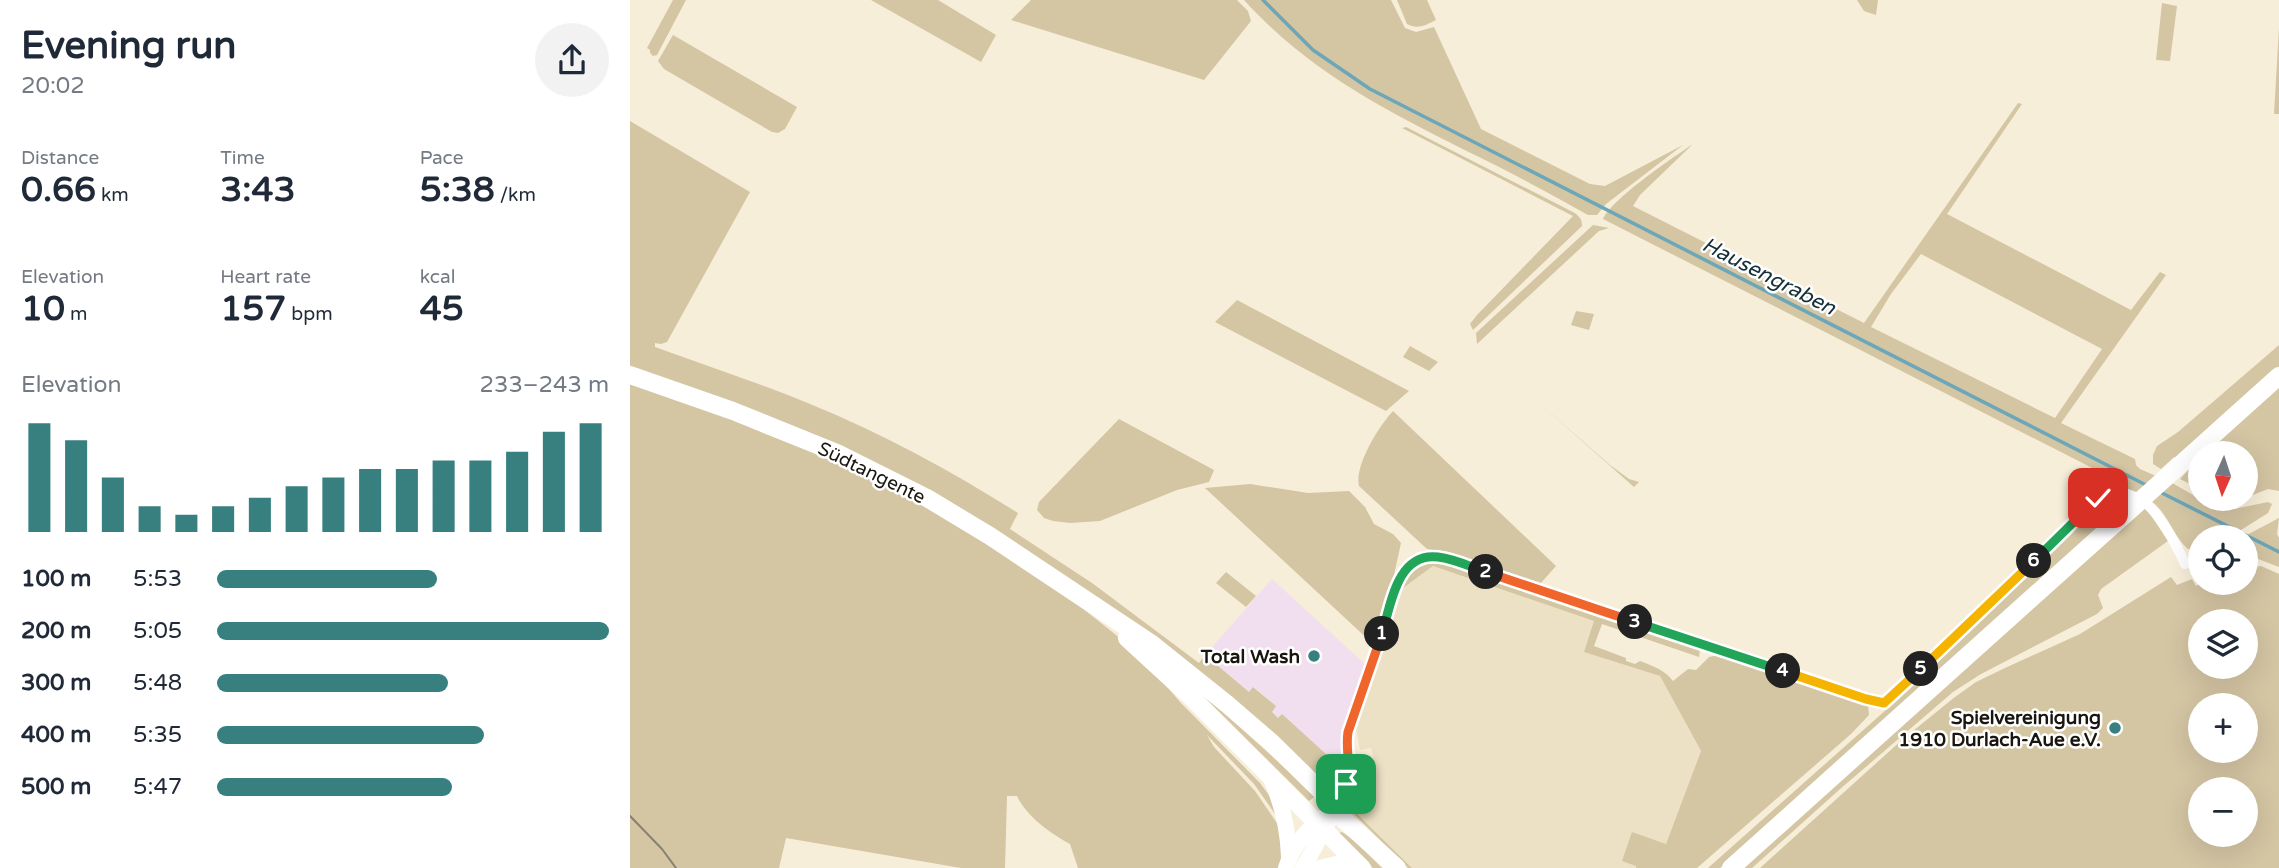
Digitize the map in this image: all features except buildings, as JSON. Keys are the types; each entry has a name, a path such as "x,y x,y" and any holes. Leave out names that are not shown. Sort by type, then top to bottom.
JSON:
{"main road":[{"name":"Südtangente","path":"630,375 792,435 892,480 980,529 1152,644 1227,704 1321,791 1333,810 1397,868"},
{"path":"1731,868 2279,376"},
{"name":"Südtangente","path":"1094,607 1188,694 1359,866"},
{"path":"1271,779 1281,801 1288,836 1288,862"},
{"path":"1304,868 1320,827 1333,810"},
{"path":"1288,862 1304,834 1320,827"},
{"path":"1320,868 1340,863 1359,866"}],"street":[{"path":"1333,810 1349,775 1346,746 1348,732 1400,577 1408,566 1418,560 1435,556 1446,558 1884,703 2098,498 2113,489 2143,500 2160,518 2185,564"}],"shaded area":[{"path":"673,0 686,0 657,55 653,56 647,48"},
{"path":"871,0 938,0 996,35 981,62"},
{"path":"1031,0 1237,0 1248,11 1251,21 1204,80 1011,20"},
{"path":"1244,0 1391,0 1405,28 1416,32 1434,27 1481,129 1590,184 1605,186 1683,145 1606,204 1597,215 1588,215 1354,90 1297,50"},
{"path":"1397,0 1427,0 1436,20 1418,27 1407,24"},
{"path":"1857,0 1878,0 1876,15 1864,11"},
{"path":"2162,3 2177,6 2170,61 2156,60"},
{"path":"2279,28 2279,114 2274,114"},
{"path":"673,35 797,107 785,129 778,133 772,132 664,69 658,61"},
{"path":"2018,103 2022,104 1947,214 2131,310 2160,272 2166,275 2061,423 2135,459 2140,469 2188,492 2188,511 2258,511 2258,504 2268,502 2272,504 2268,513 2249,525 2188,525 2188,549 2155,504 2102,473 1603,219 1630,190 1693,144 1640,195 1633,206 1864,323","holes":["1921,254 2102,349 2055,418 1871,327 1891,294"]},
{"path":"630,121 750,192 667,342 655,343 655,347 791,396 864,428 942,468 1018,513 1010,529 1092,583 1199,663 1205,655 1249,692 1253,687 1276,706 1272,712 1278,718 1282,714 1338,765 1336,779 1320,781 1008,539 630,368"},
{"path":"1406,127 1571,211 1582,223 1582,226 1473,330 1470,324 1477,315 1573,216 1402,128"},
{"path":"1593,225 1609,228 1599,231 1477,344 1476,333"},
{"path":"1237,300 1409,391 1386,411 1215,322"},
{"path":"1576,311 1594,314 1589,330 1571,325"},
{"path":"2279,345 2279,368 2199,441 2188,441 2188,451 2178,460 2174,457 2161,469 2153,464 2157,446 2178,432"},
{"path":"1410,346 1438,362 1429,371 1403,357"},
{"path":"630,381 708,409 861,471 968,529 1071,599 1144,660 1180,702 1260,783 1269,795 1280,821 1254,784 1207,735 1214,747 1255,791 1279,826 1285,842 1280,868 1078,868 1070,844 1040,824 1017,796 1007,796 1005,868 961,868 786,838 779,868 630,868"},
{"path":"2279,386 2279,491 2268,489 2258,493 2258,441 2217,441"},
{"path":"1538,402 1610,465 1629,479 1639,482 1634,487"},
{"path":"1393,411 1556,566 1541,583 1537,584 1444,552 1427,549 1359,486 1358,478 1364,457 1381,426"},
{"path":"1119,419 1214,470 1209,482 1177,490 1100,521 1070,523 1044,518 1037,510 1039,502"},
{"path":"2188,470 2188,483 2180,479"},
{"path":"1250,484 1308,493 1349,491 1365,507 1374,524 1393,534 1401,543 1373,644 1205,488"},
{"path":"2117,496 2128,500 1720,868 1708,868 1896,701 2102,500"},
{"path":"2146,508 2168,541 2101,589 2098,595 2103,608 2097,614 1981,674 1953,692 1752,868 1741,868"},
{"path":"2279,518 2279,567 2258,559 2258,529"},
{"path":"1433,562 1451,565 1700,649 1699,657 1602,624 1594,646 1626,658 1626,661 1635,664 1640,661 1654,667 1673,681 1688,669 1696,670 1709,657 1718,655 1868,704 1869,715 1851,734 1697,868 1636,868 1622,861 1632,832 1666,844 1701,751 1660,676 1584,652 1594,621 1433,566 1403,588 1407,577 1414,570"},
{"path":"1433,566 1594,621 1585,652 1660,676 1701,751 1666,844 1632,833 1636,868 1412,868 1351,808 1361,767 1374,761 1371,748 1360,750 1356,728 1403,588"},
{"path":"2258,566 2279,574 2279,868 1760,868 1903,739 1976,682 2080,634 2171,577 2177,585 2188,581 2188,595 2258,595"},
{"path":"1226,572 1256,596 1246,607 1216,583"},
{"path":"1272,579 1366,665 1341,738 1341,761 1338,765 1282,715 1278,718 1271,712 1276,706 1254,687 1249,692 1205,655"},
{"path":"1183,676 1306,787 1314,797 1309,801"},
{"path":"1361,767 1351,808 1412,868 1408,868 1349,809 1352,788"},
{"path":"1342,832 1382,868 1373,868 1339,833"}],"waterway":[{"name":"Hausengraben","path":"1263,0 1313,50 1370,89 2148,486"},
{"name":"Hausengraben","path":"2158,491 2279,552"}],"tram line":[{"path":"630,816 662,849 676,868"}],"place":[{"name":"Total Wash","path":"1314,656"},
{"name":"Spielvereinigung 1910 Durlach-Aue e.V.","path":"2115,728"}],"route":[{"path":"1346,784 1349,775 1346,746 1348,732 1400,577 1408,566 1418,560 1435,556 1446,558 1884,703 2098,498"}]}
